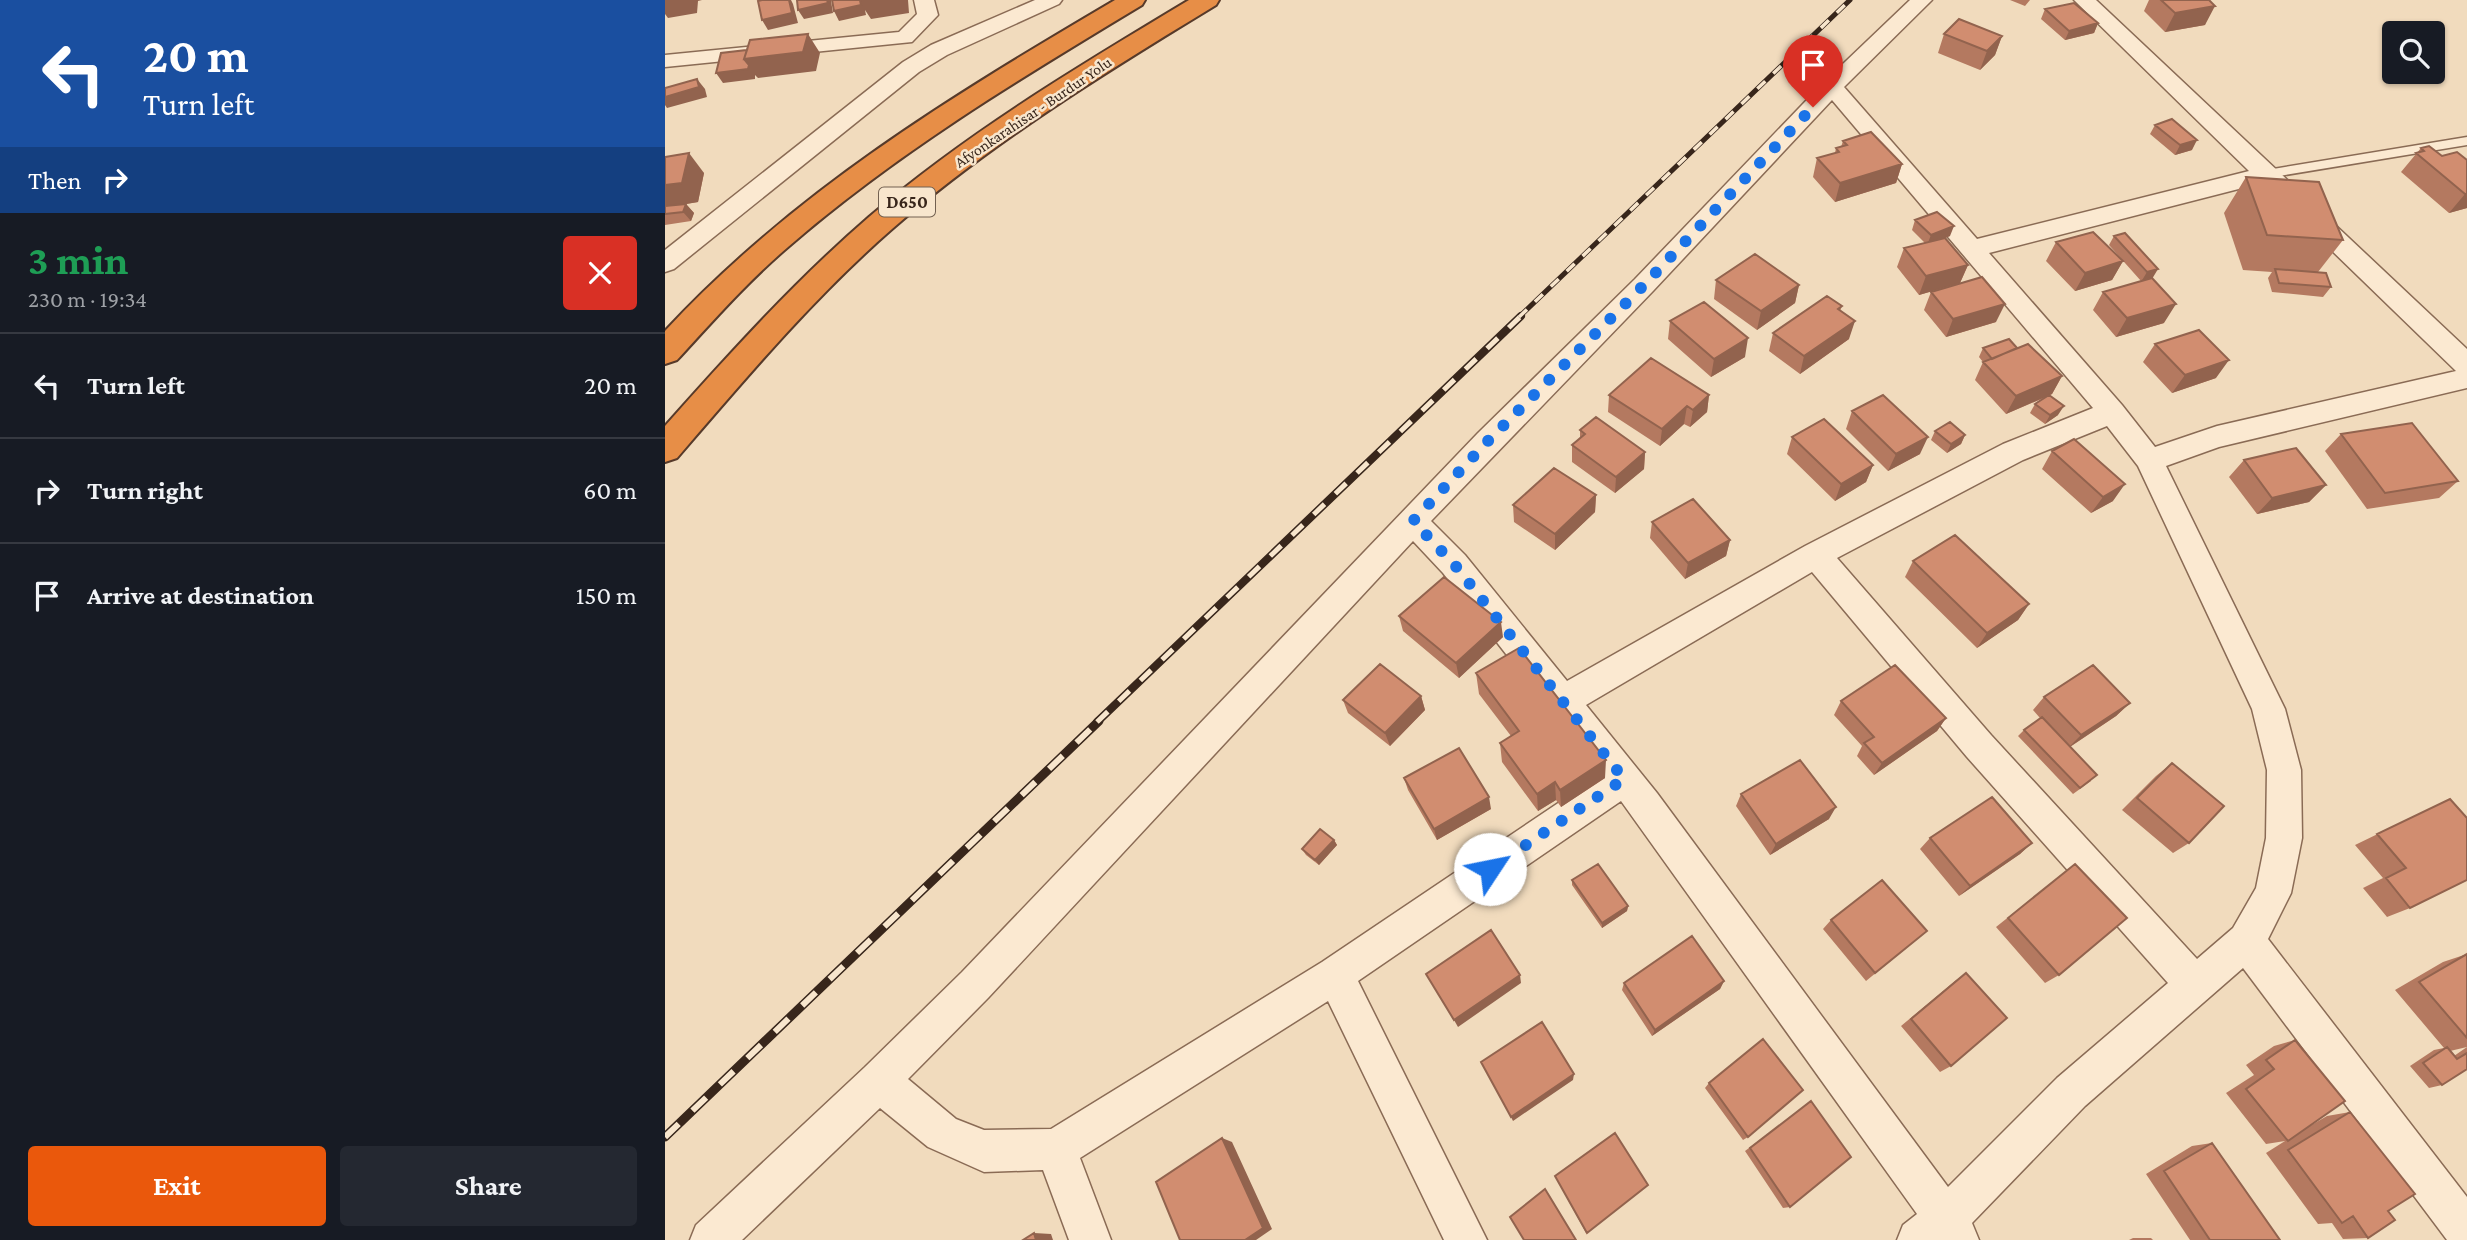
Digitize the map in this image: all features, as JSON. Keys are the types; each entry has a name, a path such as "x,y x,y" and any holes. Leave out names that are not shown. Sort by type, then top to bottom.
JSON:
{"highway":[{"name":"D650","path":"665,352 730,282 823,203 981,91 1133,0"},
{"name":"Afyonkarahisar - Burdur Yolu","path":"665,449 780,318 881,223 946,170 1030,111 1207,0"}],"street":[{"path":"665,61 905,38 928,15 924,0"},
{"path":"665,263 911,68 939,50 1052,0"},
{"path":"711,1240 879,1081 975,985 1238,703 1488,441 1644,285 1832,87 1922,0"},
{"path":"2084,0 2467,365"},
{"path":"1413,521 1454,564 1624,779 1941,1233 2071,1092 2246,941 2273,893 2284,838 2284,770 2268,709 2149,460 2112,412 1832,87"},
{"path":"1972,248 2267,174"},
{"path":"2149,460 2217,437 2467,378"},
{"path":"1562,701 1817,555 2013,452 2112,412"},
{"path":"1817,555 1979,746 2196,986"},
{"path":"879,1081 942,1133 984,1151 1056,1149 1335,975 1624,779"},
{"path":"2246,941 2467,1231"},
{"path":"1335,975 1466,1240"},
{"path":"1056,1149 1090,1240"}],"lane":[{"path":"2267,174 2467,141"}],"building":[{"path":"789,0 792,13 762,20 758,1"},
{"path":"797,0 827,0 828,3 798,10"},
{"path":"832,0 860,0 861,5 834,11"},
{"path":"2161,0 2209,0 2215,6 2175,13"},
{"path":"2074,3 2098,23 2069,31 2045,9"},
{"path":"1959,19 2002,36 1987,51 1944,34"},
{"path":"808,34 803,52 744,59 750,40"},
{"path":"747,50 744,59 749,65 748,69 716,73 721,53"},
{"path":"697,79 699,87 665,97 665,88"},
{"path":"2172,119 2197,140 2180,145 2155,125"},
{"path":"1871,132 1902,164 1840,183 1817,158 1839,152 1836,148 1847,145 1843,141"},
{"path":"2429,146 2442,156 2457,152 2467,160 2467,194 2416,153"},
{"path":"689,153 682,183 665,185 665,157"},
{"path":"2246,177 2319,182 2343,240 2267,235"},
{"path":"686,204 683,212 665,214 665,206"},
{"path":"1937,212 1954,226 1931,235 1915,220"},
{"path":"2093,232 2123,261 2085,273 2056,242"},
{"path":"2125,233 2158,269 2147,272 2114,236"},
{"path":"1945,238 1968,265 1926,276 1904,248"},
{"path":"1755,254 1799,285 1761,311 1716,280"},
{"path":"2275,269 2326,273 2331,287 2279,283"},
{"path":"1982,277 2005,304 1953,319 1931,292"},
{"path":"2152,278 2176,304 2127,318 2103,292"},
{"path":"1827,296 1842,306 1838,309 1855,321 1804,356 1773,333"},
{"path":"1704,302 1748,338 1714,359 1670,321"},
{"path":"2199,330 2229,360 2185,375 2155,344"},
{"path":"2009,339 2017,348 1992,359 1983,348"},
{"path":"2028,344 2062,376 2016,396 1983,362"},
{"path":"1651,358 1709,395 1693,410 1687,406 1662,429 1609,395"},
{"path":"1883,395 1928,437 1896,454 1852,411"},
{"path":"2049,395 2064,406 2050,415 2035,404"},
{"path":"1596,417 1645,452 1616,477 1572,445 1585,434 1580,430"},
{"path":"1824,419 1873,465 1841,484 1792,437"},
{"path":"1950,422 1965,435 1951,444 1935,431"},
{"path":"2412,423 2458,481 2385,493 2341,434"},
{"path":"2074,439 2125,484 2103,497 2052,451"},
{"path":"2296,448 2326,485 2272,498 2244,460"},
{"path":"1554,468 1596,495 1555,534 1513,505"},
{"path":"1693,499 1730,540 1688,563 1652,522"},
{"path":"1955,535 2029,604 1987,633 1913,561"},
{"path":"1444,577 1501,622 1456,663 1399,616"},
{"path":"1519,648 1606,760 1560,790 1555,782 1537,794 1500,743 1519,731 1476,673"},
{"path":"1380,664 1421,696 1385,733 1343,700"},
{"path":"1895,665 1946,718 1882,763 1864,743 1874,737 1841,701"},
{"path":"2093,665 2130,703 2081,735 2044,697"},
{"path":"2042,717 2097,775 2080,788 2024,730"},
{"path":"1459,748 1489,797 1434,829 1404,778"},
{"path":"1800,760 1836,807 1776,844 1741,794"},
{"path":"2172,763 2224,806 2189,843 2137,798"},
{"path":"1992,797 2032,843 1970,886 1930,838"},
{"path":"2450,799 2467,818 2467,880 2410,908 2386,878 2406,868 2377,834"},
{"path":"1320,829 1334,840 1315,860 1302,849"},
{"path":"1598,864 1628,906 1602,923 1572,880"},
{"path":"2075,864 2127,918 2059,975 2008,918"},
{"path":"1882,880 1927,931 1875,973 1831,920"},
{"path":"1491,930 1520,975 1454,1020 1426,974"},
{"path":"1692,936 1724,981 1655,1030 1624,983"},
{"path":"2467,954 2467,1038 2419,982"},
{"path":"1966,973 2007,1018 1951,1066 1911,1019"},
{"path":"1542,1022 1574,1074 1511,1117 1481,1062"},
{"path":"1763,1039 1803,1090 1748,1137 1709,1083"},
{"path":"2295,1040 2345,1101 2288,1141 2246,1089 2274,1069 2266,1060"},
{"path":"2447,1047 2457,1059 2467,1053 2467,1069 2442,1085 2423,1063"},
{"path":"1811,1101 1851,1157 1790,1207 1750,1148"},
{"path":"2350,1112 2415,1194 2388,1211 2395,1220 2368,1238 2353,1216 2342,1223 2288,1150"},
{"path":"1615,1133 1648,1185 1587,1233 1555,1176"},
{"path":"1222,1138 1263,1228 1245,1240 1180,1240 1156,1182"},
{"path":"2212,1143 2280,1240 2210,1240 2164,1171"},
{"path":"1545,1189 1576,1240 1524,1240 1510,1217"},
{"path":"1034,1233 1036,1240 1023,1240"}],"railway":[{"path":"1519,317 1850,0"},
{"path":"1097,722 1521,316"},
{"path":"665,1137 1099,721"}],"route":[{"path":"1490,869 1624,779 1454,564 1413,521 1488,441 1644,285 1813,107"}]}
